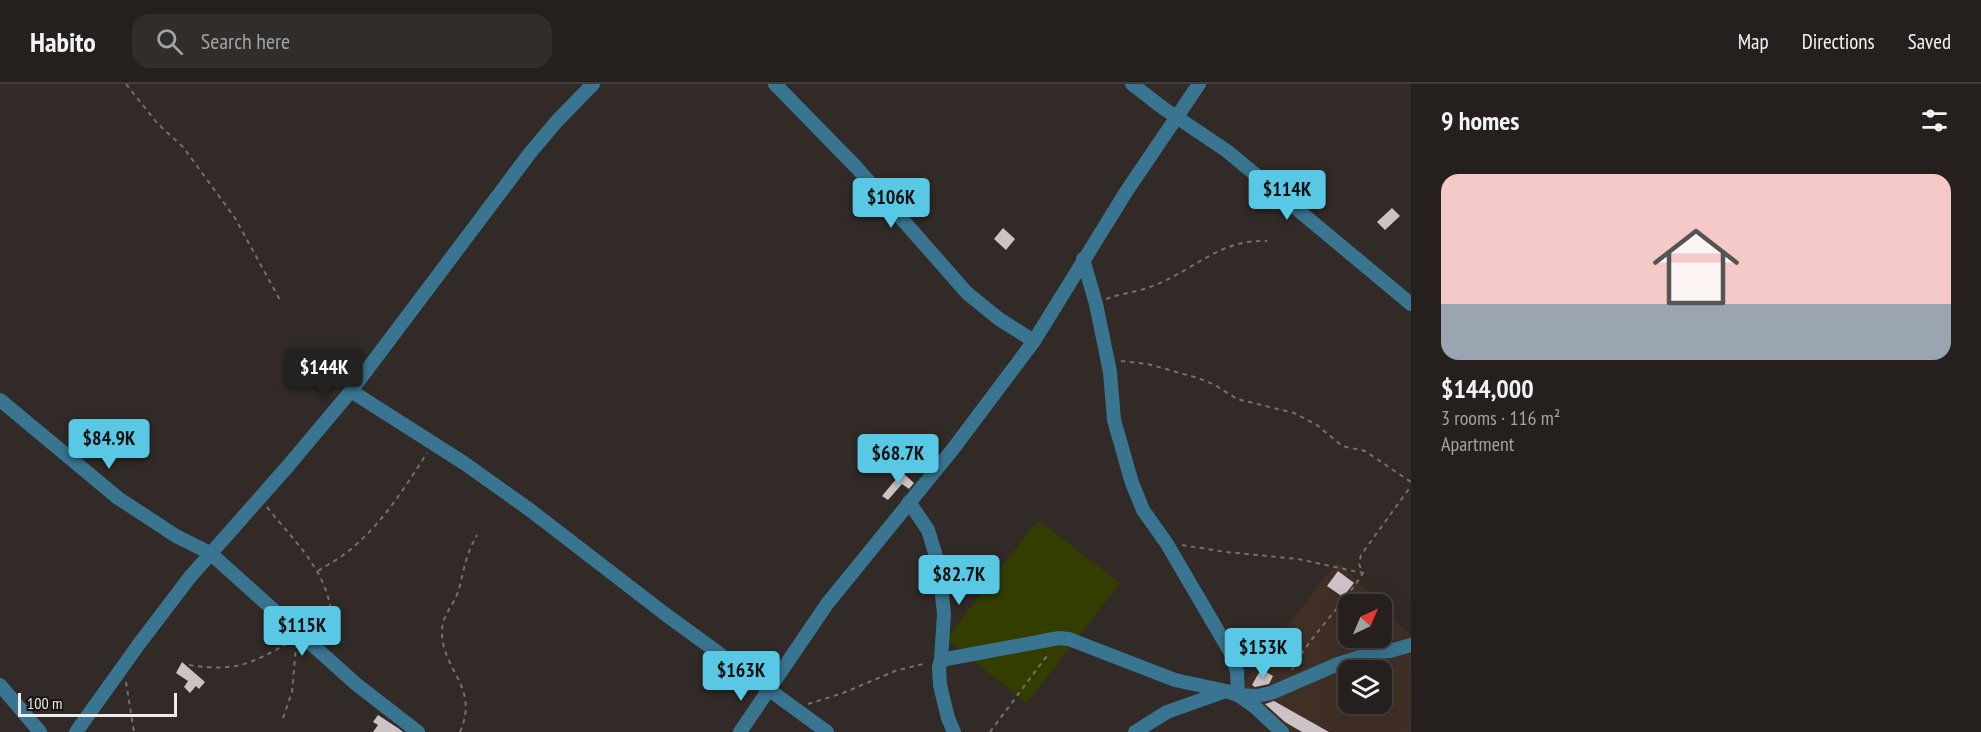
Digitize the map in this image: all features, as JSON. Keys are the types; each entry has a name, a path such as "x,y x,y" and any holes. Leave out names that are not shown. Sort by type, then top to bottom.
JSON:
{"street":[{"path":"76,732 124,664 210,553 351,391 530,153 593,84"},
{"path":"774,84 864,176 967,293 999,319 1034,342"},
{"path":"1132,84 1227,151 1411,304"},
{"path":"740,732 827,604 953,449 1034,342 1083,259 1199,84"},
{"path":"1083,259 1096,304 1107,360 1114,420 1126,462 1143,510 1165,541 1232,655 1237,672 1232,693"},
{"path":"351,391 433,442 530,510 577,548 828,732"},
{"path":"0,400 118,498 176,536 210,553 356,684 418,732"},
{"path":"909,502 928,530 939,566 944,614 939,667 940,685 954,732"},
{"path":"941,660 1059,638 1069,639 1175,680 1232,693 1264,695 1338,664 1376,652 1411,645"},
{"path":"0,685 40,732"},
{"path":"1135,732 1167,712 1232,693 1255,707 1282,732"}],"path":[{"path":"126,84 157,123 183,147 234,218 280,300"},
{"path":"1096,304 1112,297 1156,285 1197,261 1231,245 1267,241"},
{"path":"1107,360 1148,364 1193,376 1215,385 1237,399 1294,413 1317,425 1342,446 1365,451 1411,482"},
{"path":"318,571 346,553 374,526 402,493 433,442"},
{"path":"1363,573 1359,564 1361,555 1411,486"},
{"path":"260,498 318,571 326,587 331,633 327,658"},
{"path":"460,732 465,719 466,703 444,644 442,632 445,616 459,589 468,552 477,535"},
{"path":"1165,541 1215,551 1298,559 1363,573"},
{"path":"1282,689 1294,666 1323,624 1341,604 1363,573"},
{"path":"189,665 207,668 239,667 297,638 292,692 284,718"},
{"path":"990,732 1059,638"},
{"path":"794,708 843,693 895,671 941,660"},
{"path":"124,664 134,732"}],"shaded area":[{"path":"1337,561 1370,594 1338,594 1338,648 1392,648 1392,616 1411,636 1411,732 1270,732 1234,697"}],"green space":[{"path":"1038,520 1120,583 1027,703 946,639"}],"building":[{"path":"1392,208 1400,216 1385,230 1377,222"},
{"path":"1003,228 1015,239 1006,250 994,239"},
{"path":"902,472 914,483 909,489 902,484 888,500 882,496"},
{"path":"1338,571 1354,583 1345,594 1339,594 1327,586"},
{"path":"182,662 205,682 199,689 196,686 190,693 184,687 188,681 176,673"},
{"path":"1261,669 1273,676 1269,684 1255,687 1252,685"},
{"path":"1274,701 1329,732 1302,732 1285,722 1265,704"},
{"path":"378,715 403,732 373,732 378,725 373,722"}]}
